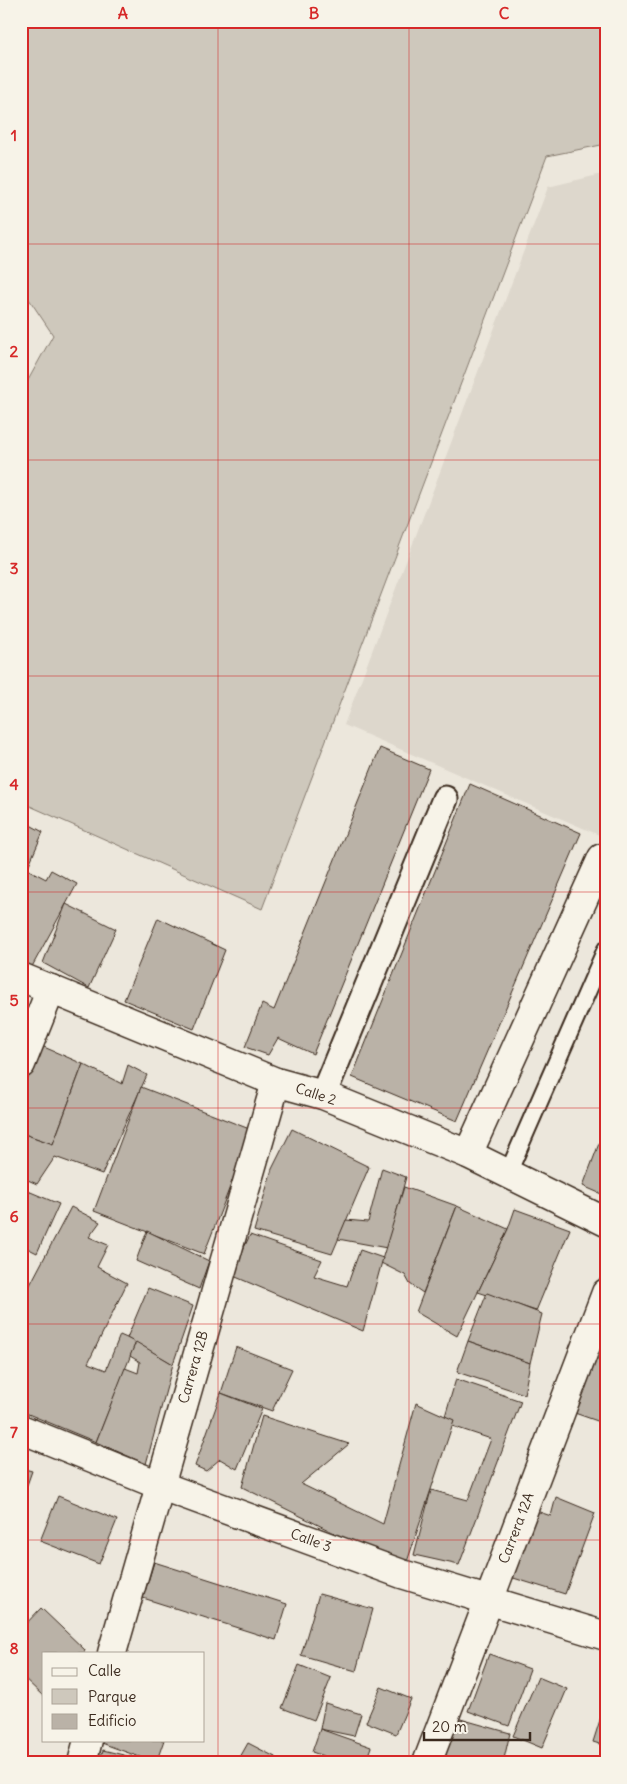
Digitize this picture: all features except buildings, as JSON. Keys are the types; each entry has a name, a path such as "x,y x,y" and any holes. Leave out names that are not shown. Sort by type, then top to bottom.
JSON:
{"street":[{"path":"323,1095 445,799"},
{"path":"468,1154 602,858"},
{"name":"Calle 2","path":"21,977 276,1082 323,1095 468,1154 606,1222"},
{"path":"21,1064 52,989"},
{"name":"Carrera 12B","path":"112,1652 276,1082"},
{"name":"Carrera 12A","path":"427,1763 606,1293"},
{"name":"Calle 3","path":"21,1428 159,1485 402,1574 606,1636"},
{"path":"82,1763 87,1742"}],"lane":[{"path":"508,1173 606,949"}],"shaded area":[{"path":"606,173 606,838 344,725 548,187"}],"green space":[{"path":"21,21 606,21 606,144 547,156 262,909 21,802 21,393 53,335 21,287"}]}
